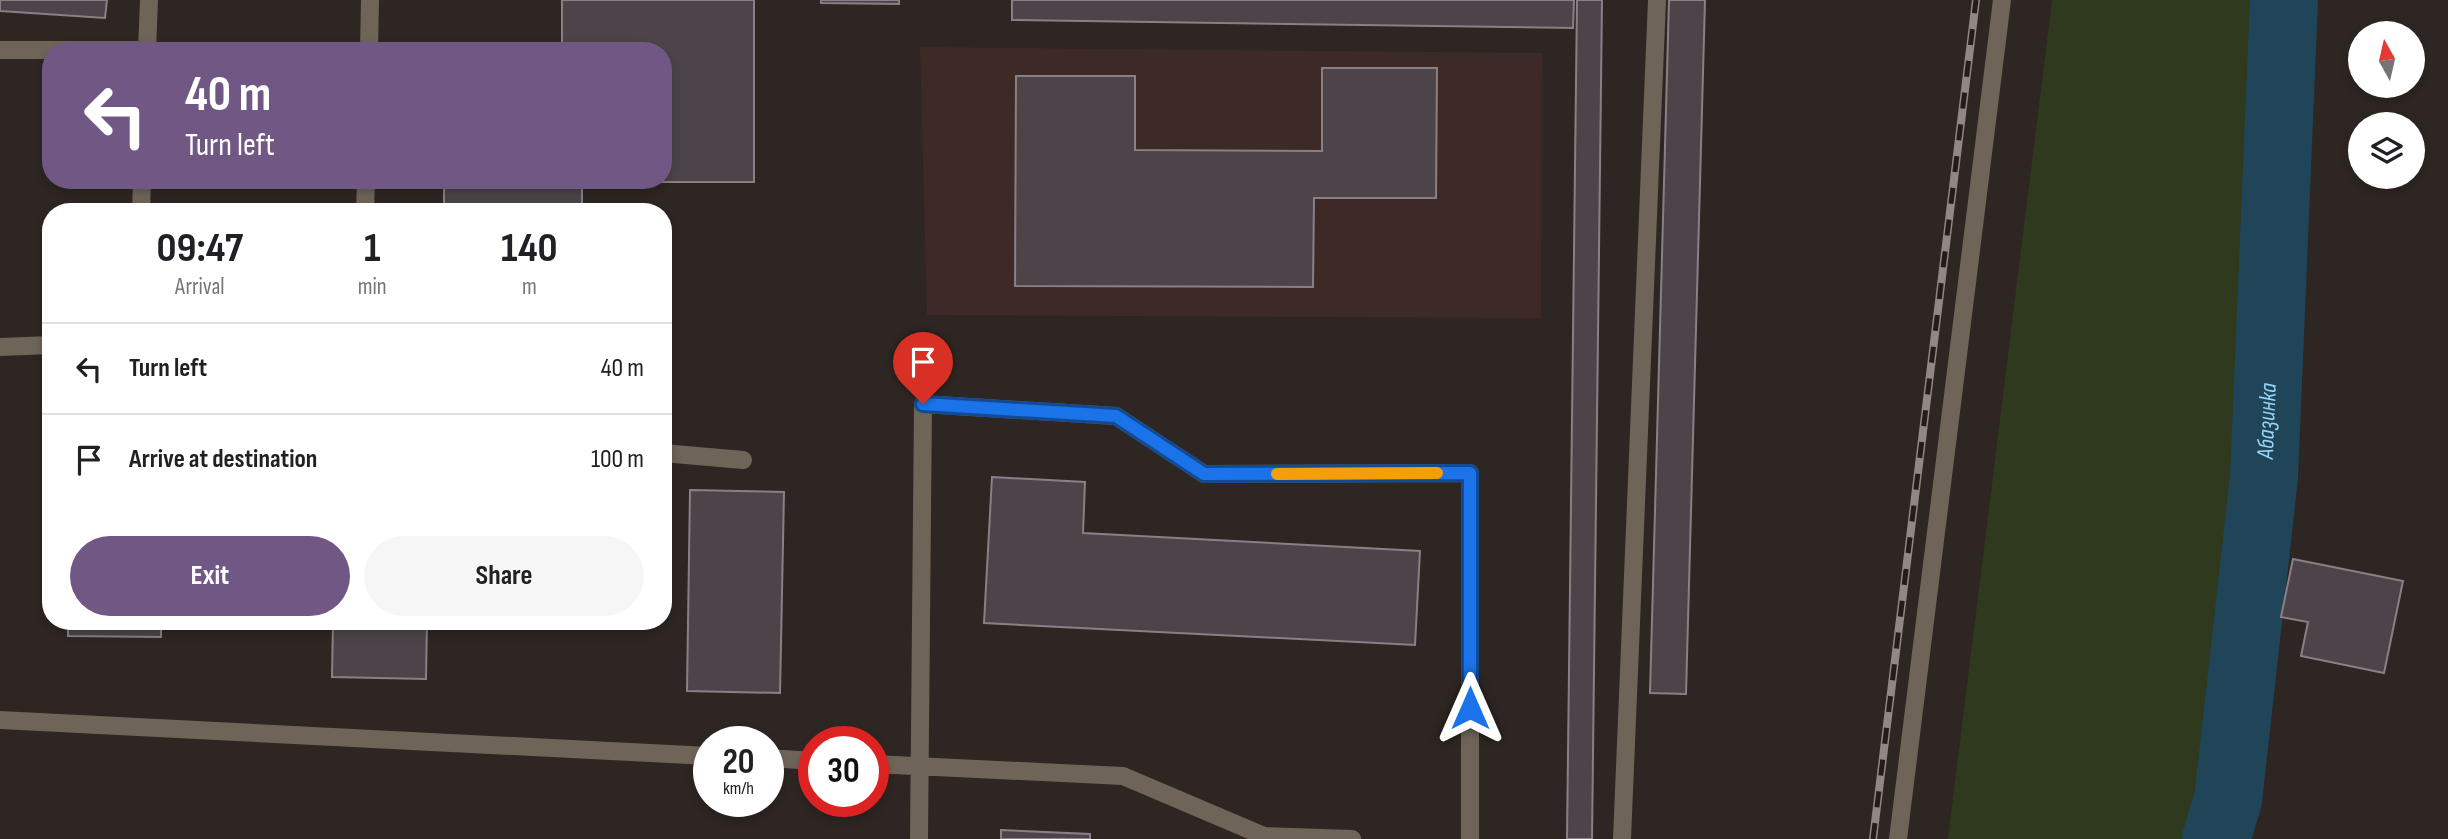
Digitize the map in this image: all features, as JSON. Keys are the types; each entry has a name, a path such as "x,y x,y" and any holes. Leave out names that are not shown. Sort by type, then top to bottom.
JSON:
{"street":[{"path":"147,42 149,0"},
{"path":"369,42 370,0"},
{"path":"1622,839 1657,0"},
{"path":"1898,839 2002,0"},
{"path":"0,50 42,50"},
{"path":"0,346 42,345"},
{"path":"919,839 923,404 1116,416 1204,474 1470,473 1470,839"},
{"path":"672,454 743,460"},
{"path":"0,720 693,754"},
{"path":"889,765 1123,776 1264,836 1352,839"}],"shaded area":[{"path":"920,47 1542,53 1541,318 927,315"}],"green space":[{"path":"2052,0 2318,0 2224,839 1948,839"}],"building":[{"path":"0,0 107,0 105,18 0,11"},
{"path":"562,0 754,0 754,182 672,182 672,42 562,42"},
{"path":"821,0 899,0 899,4 821,3"},
{"path":"1012,0 1574,0 1573,28 1012,20"},
{"path":"1577,0 1602,0 1592,839 1567,839"},
{"path":"1669,0 1705,0 1686,694 1650,693"},
{"path":"1322,68 1437,68 1436,198 1314,198 1313,287 1015,286 1016,76 1135,76 1135,150 1322,151"},
{"path":"444,189 582,189 582,203 444,203"},
{"path":"992,477 1085,482 1083,533 1420,551 1415,645 984,623"},
{"path":"690,490 784,492 780,693 687,691"},
{"path":"2293,559 2403,581 2384,673 2301,656 2308,622 2281,617"},
{"path":"68,630 161,630 161,637 68,636"},
{"path":"333,630 427,630 426,679 332,677"},
{"path":"1001,830 1090,834 1090,839 1001,839"}],"waterway":[{"name":"Абазинка","path":"2216,839 2228,800 2264,477 2284,0"}],"railway":[{"path":"1873,839 1976,0"}],"slow traffic":[{"path":"1277,474 1437,473"}],"route":[{"path":"923,404 1116,416 1204,474 1470,473 1470,708"}]}
